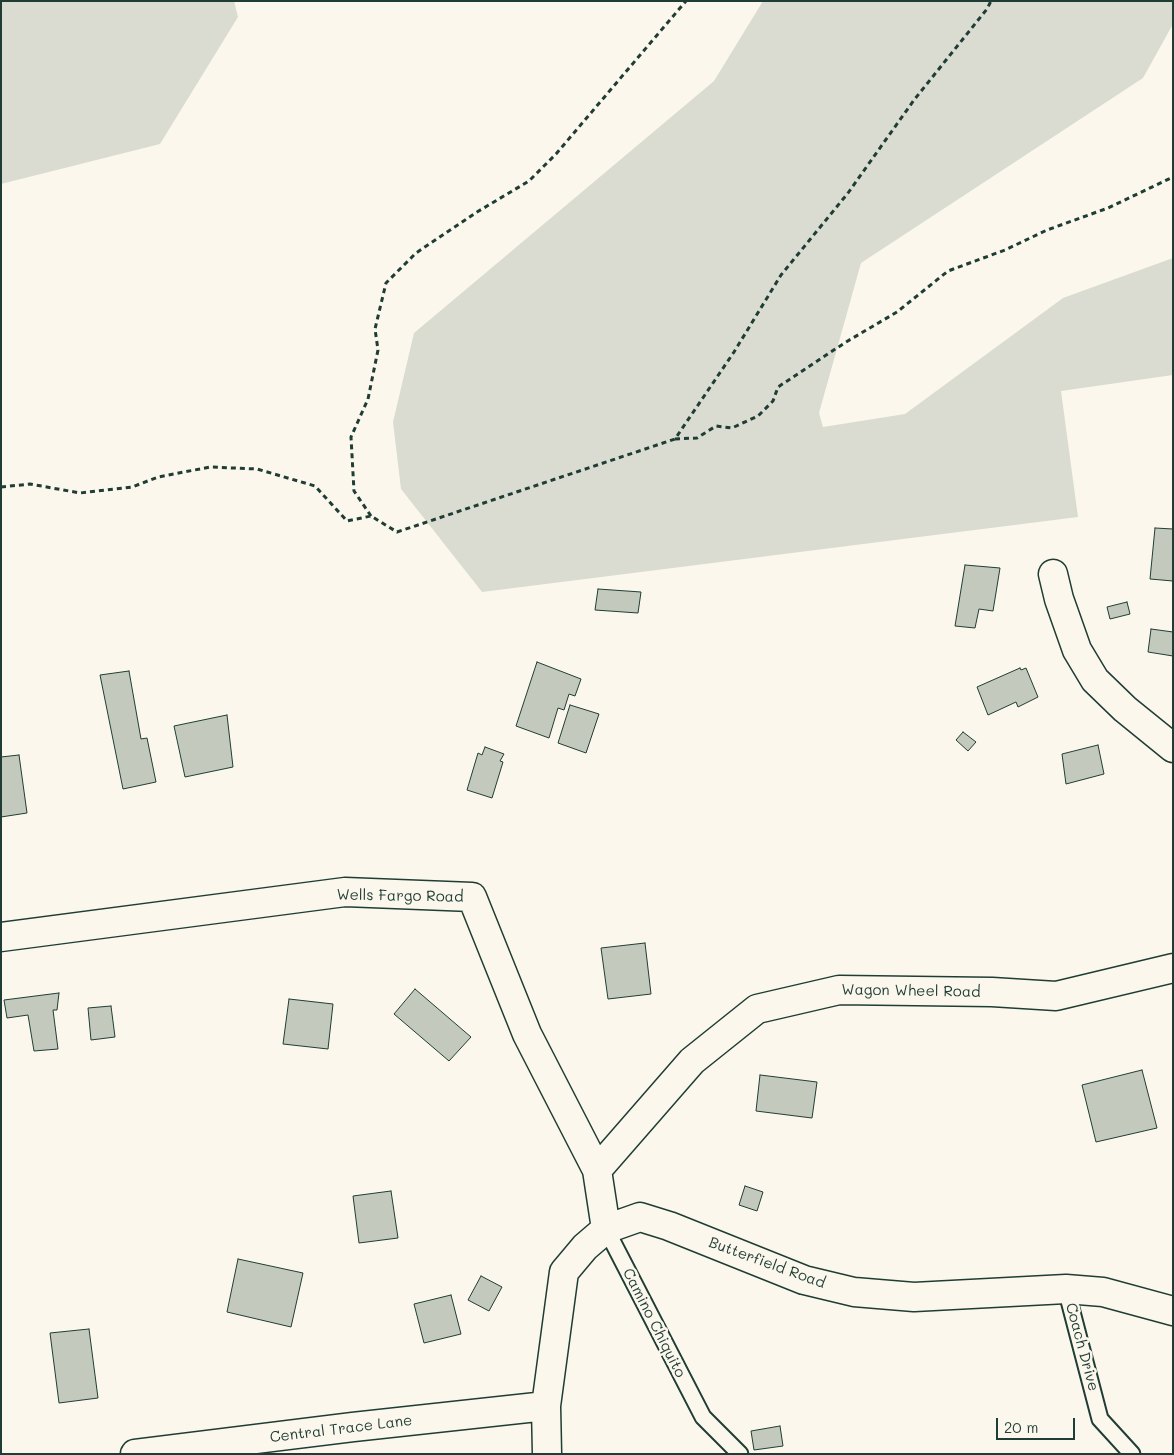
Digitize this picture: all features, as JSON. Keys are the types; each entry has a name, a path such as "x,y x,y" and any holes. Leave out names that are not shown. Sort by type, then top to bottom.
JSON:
{"street":[{"path":"1053,574 1059,599 1077,650 1095,680 1125,709 1173,748"},
{"name":"Wells Fargo Road","path":"1,937 345,892 472,897 527,1034 597,1170 606,1229"},
{"name":"Wagon Wheel Road","path":"597,1170 692,1060 757,1009 839,990 992,992 1056,996 1173,968"},
{"name":"Butterfield Road","path":"546,1454 546,1406 564,1272 584,1247 606,1229 640,1217 669,1226 804,1280 854,1292 914,1297 1066,1289 1103,1292 1173,1311"},
{"name":"Central Trace Lane","path":"135,1454 353,1427 546,1406"}],"lane":[{"name":"Camino Chiquito","path":"606,1229 703,1417 740,1454"},
{"name":"Coach Drive","path":"1066,1289 1100,1419 1132,1454"}],"path":[{"path":"686,1 556,154 529,181 416,252 386,283 375,329 378,350 368,399 351,437 354,491 372,516 397,532 675,439 697,438 716,426 732,428 758,416 773,401 778,387 846,342 897,312 948,271 1005,250 1047,230 1108,208 1173,177"},
{"path":"675,439 734,352 781,275 848,193 914,100 987,9 991,1"},
{"path":"1,487 30,484 80,494 132,487 158,477 210,467 257,469 315,486 348,521 372,516"}],"shaded area":[{"path":"1,1 234,1 238,17 160,144 1,184"},
{"path":"763,1 1173,1 1173,24 1143,78 861,263 819,413 823,427 905,414 1063,298 1173,258 1173,375 1061,391 1078,517 482,592 401,489 393,422 414,333 714,81"}],"building":[{"path":"1155,528 1173,529 1173,581 1150,579"},
{"path":"965,565 1000,568 993,611 979,609 975,628 955,626"},
{"path":"598,589 641,592 638,613 595,610"},
{"path":"1127,602 1130,614 1110,619 1107,607"},
{"path":"1151,629 1173,632 1173,656 1148,652"},
{"path":"537,662 581,679 575,696 569,694 564,710 558,708 549,738 516,726"},
{"path":"1020,668 1021,670 1026,668 1038,697 1018,707 1016,702 988,715 977,687"},
{"path":"129,671 141,739 147,738 156,782 123,789 100,675"},
{"path":"570,705 599,714 586,753 558,743"},
{"path":"227,715 233,767 185,777 174,726"},
{"path":"963,732 976,742 968,751 956,740"},
{"path":"1098,745 1104,774 1066,784 1062,754"},
{"path":"485,747 504,754 500,761 503,762 492,798 467,790 478,753 482,755"},
{"path":"19,755 27,813 1,817 1,757"},
{"path":"645,943 651,994 608,999 601,948"},
{"path":"415,989 471,1037 449,1061 394,1014"},
{"path":"59,993 57,1010 53,1010 58,1049 34,1051 28,1015 7,1018 4,1000"},
{"path":"289,999 333,1004 328,1049 283,1044"},
{"path":"111,1006 115,1037 91,1040 88,1008"},
{"path":"1142,1070 1157,1128 1096,1142 1082,1085"},
{"path":"760,1075 817,1082 812,1118 756,1111"},
{"path":"745,1186 763,1192 757,1211 739,1205"},
{"path":"391,1191 398,1238 359,1243 353,1196"},
{"path":"238,1259 303,1273 291,1327 227,1312"},
{"path":"481,1276 502,1287 489,1311 468,1300"},
{"path":"451,1295 461,1334 424,1343 414,1304"},
{"path":"89,1329 98,1398 59,1403 50,1333"},
{"path":"780,1426 783,1446 754,1450 751,1431"}]}
